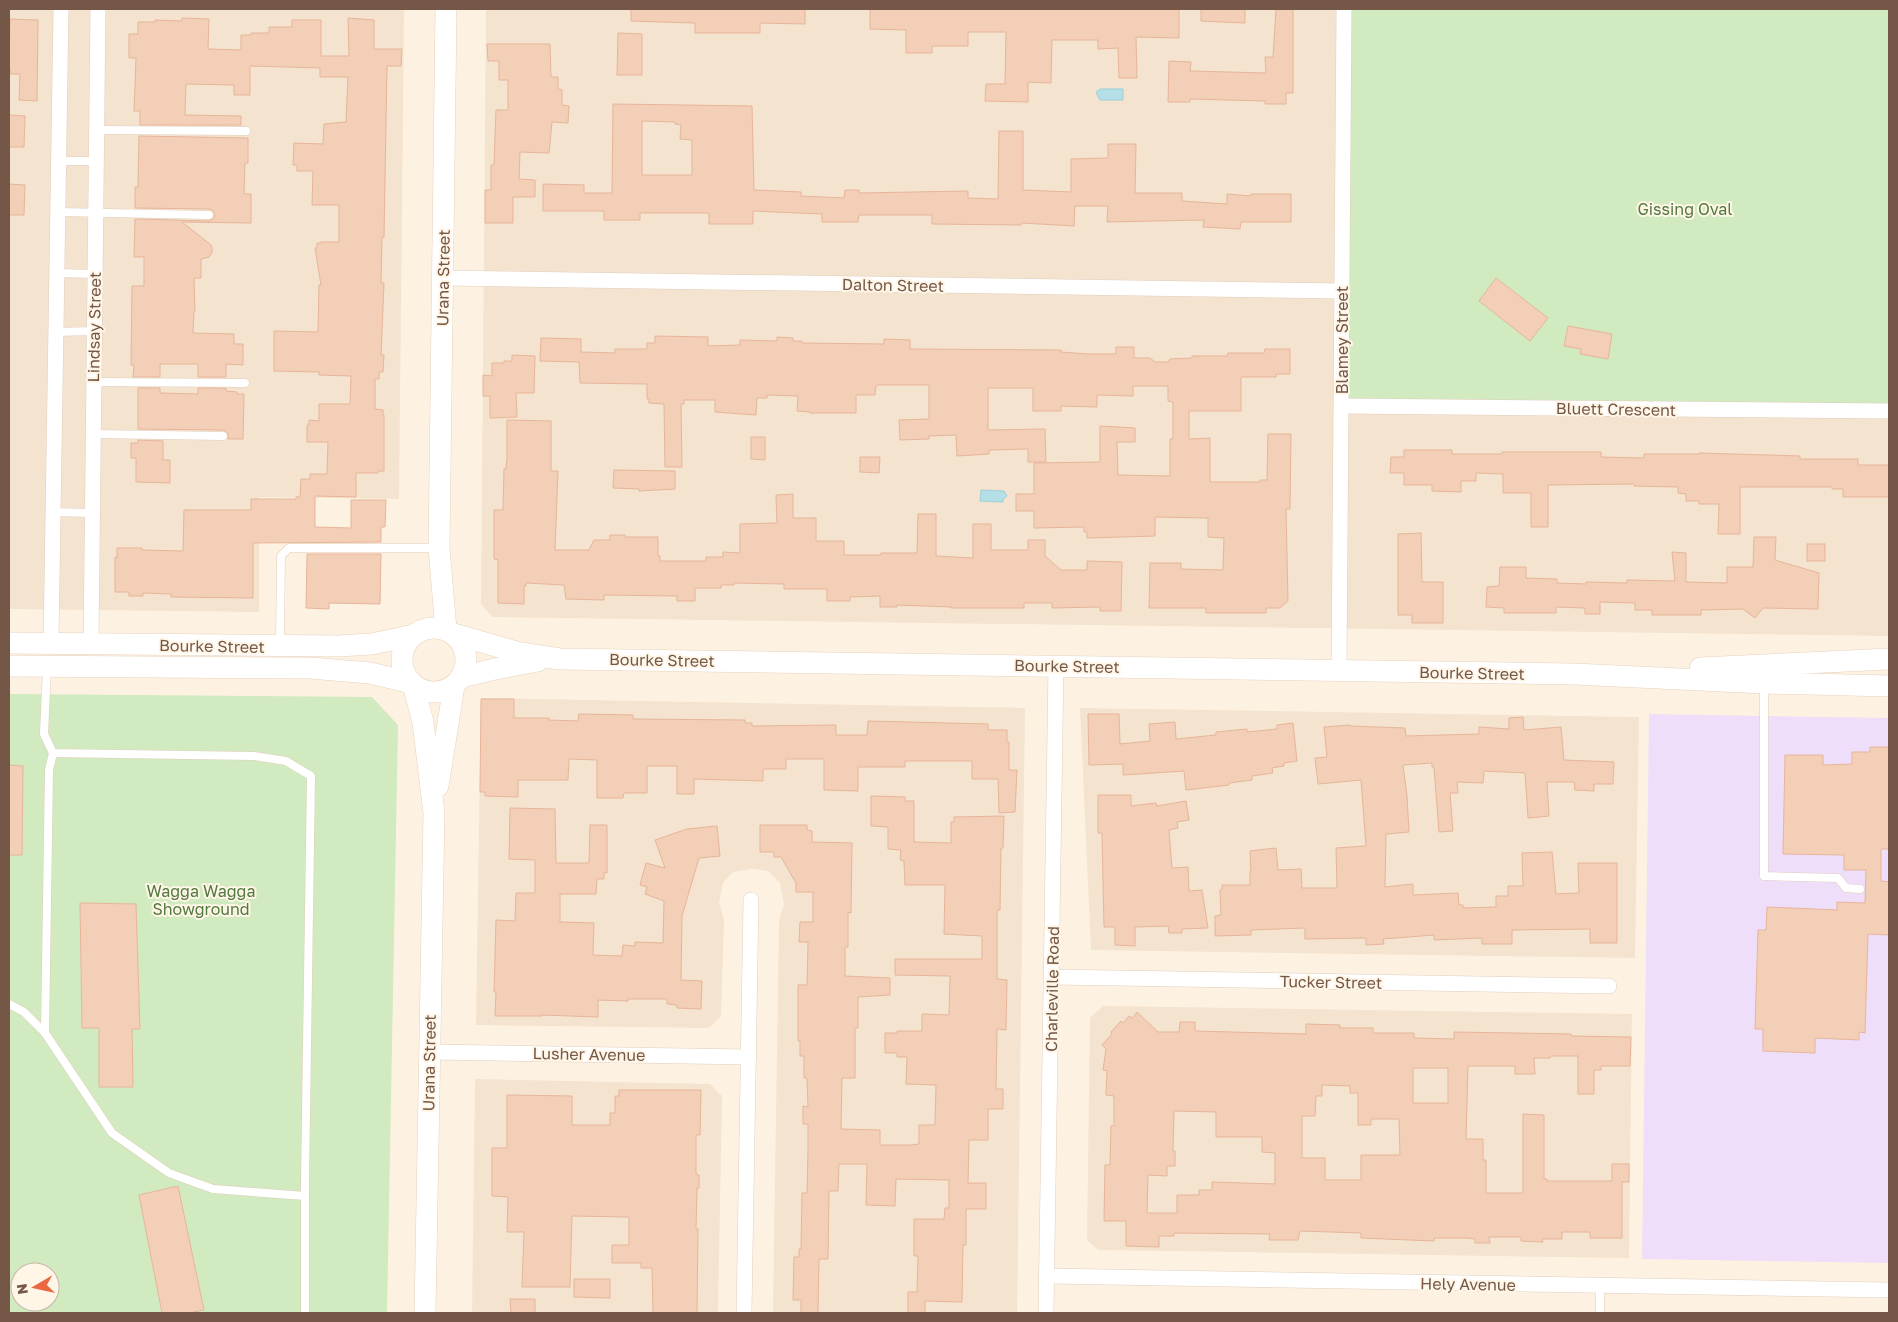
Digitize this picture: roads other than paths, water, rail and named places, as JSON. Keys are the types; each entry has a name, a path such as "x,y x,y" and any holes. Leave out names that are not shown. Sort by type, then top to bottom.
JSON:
{"main road":[{"name":"Urana Street","path":"417,633 430,606 439,548 446,9"},
{"name":"Urana Street","path":"439,548 450,632"},
{"path":"429,628 450,632 464,646 466,654 465,670 458,682 446,690 429,692 412,683 404,669 403,654 406,643 417,633 429,628"},
{"name":"Bourke Street","path":"450,632 520,653 560,658 1574,674 1764,683 1889,686"},
{"name":"Bourke Street","path":"9,643 280,646 372,644 417,633"},
{"name":"Bourke Street","path":"458,682 520,664 560,658"},
{"name":"Bourke Street","path":"1574,674 1889,659"},
{"name":"Bourke Street","path":"9,666 310,668 370,673 412,683"},
{"name":"Urana Street","path":"434,813 458,682"},
{"name":"Urana Street","path":"412,683 423,725 434,813 425,1313"}],"street":[{"path":"51,643 61,9"},
{"name":"Lindsay Street","path":"91,645 98,9"},
{"name":"Blamey Street","path":"1340,671 1344,9"},
{"name":"Dalton Street","path":"443,278 1343,291"},
{"name":"Bluett Crescent","path":"1342,406 1889,411"},
{"name":"Charleville Road","path":"1046,1313 1056,666"},
{"path":"744,1313 751,900"},
{"name":"Tucker Street","path":"1052,978 1609,986"},
{"name":"Lusher Avenue","path":"429,1052 748,1057"},
{"name":"Hely Avenue","path":"1046,1276 1889,1290"}],"lane":[{"path":"96,130 246,131"},
{"path":"59,162 96,161"},
{"path":"58,212 209,215"},
{"path":"57,273 95,274"},
{"path":"56,332 94,331"},
{"path":"94,382 245,383"},
{"path":"93,434 223,436"},
{"path":"53,512 92,513"},
{"path":"280,646 280,556 289,548 439,548"},
{"path":"45,1033 49,770 53,753 44,734 47,667"},
{"path":"1764,683 1764,876 1838,878 1846,888 1860,888"},
{"path":"53,753 254,756 286,761 311,776 305,1313"},
{"path":"9,1004 24,1012 45,1033 112,1133 168,1173 213,1189 305,1196"},
{"path":"1600,1286 1600,1313"}],"water":[{"path":"1100,89 1123,89 1123,100 1100,100 1096,92"},
{"path":"981,490 1004,491 1007,496 1003,499 1003,502 980,501"}],"park label":[{"name":"Gissing Oval","path":"1685,209"},
{"name":"Wagga Wagga Showground","path":"201,900"}]}
